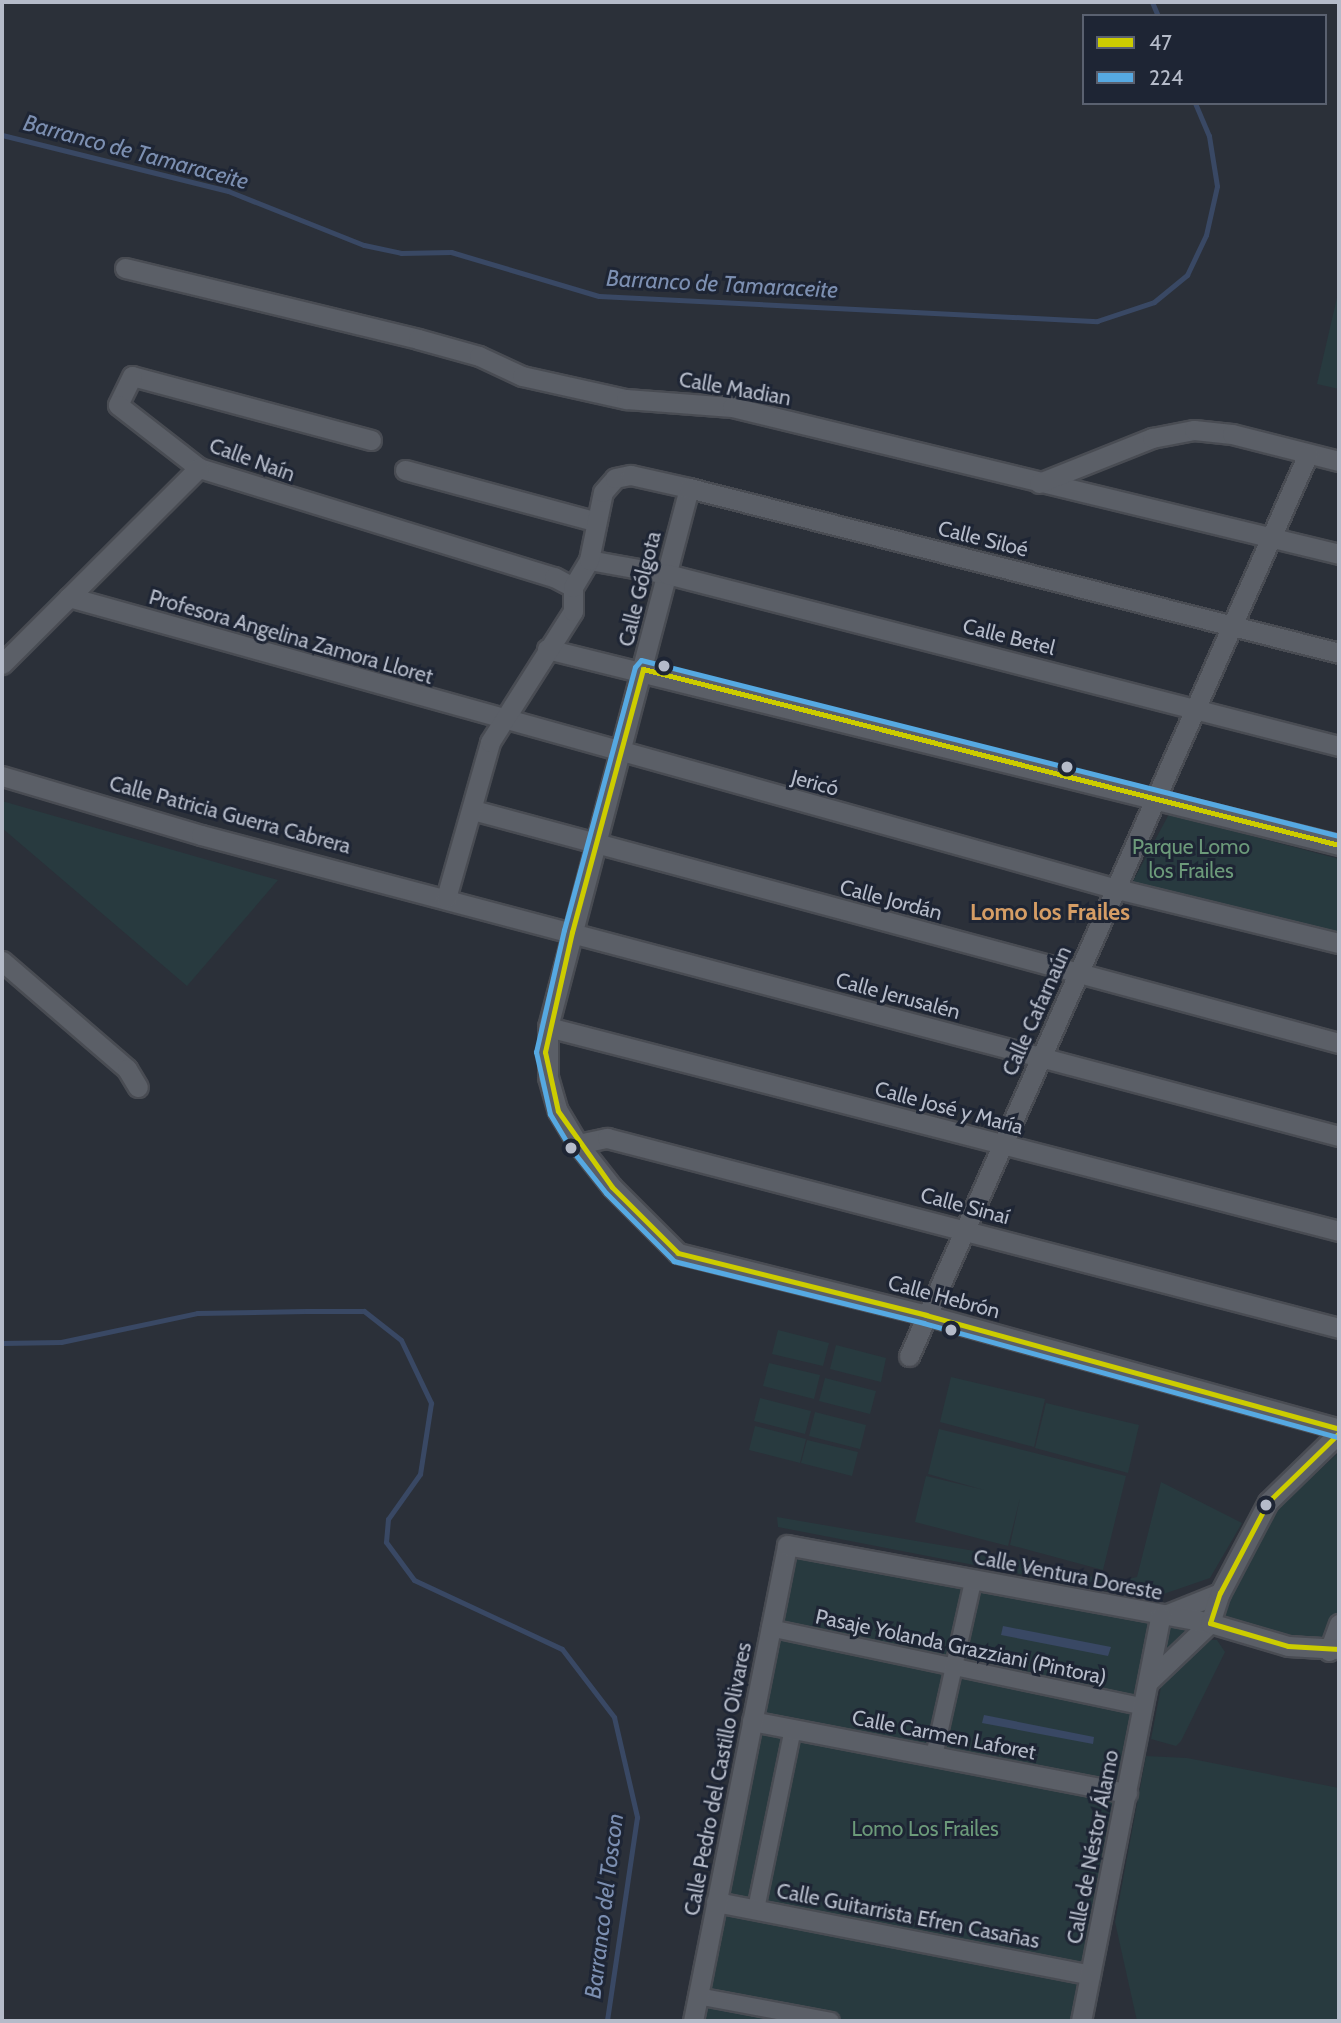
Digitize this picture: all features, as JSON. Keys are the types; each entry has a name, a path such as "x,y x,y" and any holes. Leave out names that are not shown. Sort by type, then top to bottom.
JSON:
{"street":[{"name":"Calle Madian","path":"125,268 479,356 522,376 625,399 732,407 1339,554"},
{"name":"Calle Naín","path":"371,440 132,376 118,405 199,467 554,577 573,587"},
{"path":"1039,483 1152,438 1194,430 1232,434 1339,461"},
{"name":"Calle Cafarnaún","path":"909,1356 1198,708 1308,454"},
{"path":"2,664 199,467"},
{"path":"405,470 594,521 589,560 573,587 573,611 490,742 446,898"},
{"name":"Calle Siloé","path":"594,521 603,492 615,478 632,475 1339,653"},
{"name":"Calle Gólgota","path":"578,1144 558,1111 548,1077 548,1027 622,754 689,488"},
{"name":"Calle Betel","path":"589,560 667,574 1339,746"},
{"name":"Profesora Angelina Zamora Lloret","path":"69,597 501,721"},
{"path":"547,649 643,669 1339,845"},
{"name":"Jericó","path":"501,721 1117,888 1339,943"},
{"name":"Calle Patricia Guerra Cabrera","path":"2,776 201,835 446,898"},
{"name":"Calle Jordán","path":"472,810 1339,1043"},
{"name":"Calle Jerusalén","path":"446,898 1339,1136"},
{"path":"2,961 127,1069 138,1087"},
{"name":"Calle José y María","path":"548,1027 1339,1231"},
{"name":"Calle Sinaí","path":"578,1144 607,1138 1339,1328"},
{"name":"Calle Hebrón","path":"578,1144 612,1187 678,1253 926,1315 1339,1431"},
{"path":"1149,1681 1210,1623 1220,1593 1268,1502 1339,1431"},
{"name":"Calle Ventura Doreste","path":"787,1545 1160,1617 1210,1623 1288,1646 1334,1650"},
{"name":"Calle Pedro del Castillo Olivares","path":"693,2021 787,1545"},
{"path":"934,1756 973,1581"},
{"path":"1160,1617 1220,1593"},
{"name":"Calle de Néstor Álamo","path":"1081,2021 1160,1617"},
{"path":"1334,1650 1339,1624"},
{"name":"Pasaje Yolanda Grazziani (Pintora)","path":"771,1628 1144,1707"},
{"name":"Calle Carmen Laforet","path":"752,1721 1127,1793"},
{"path":"756,1909 793,1729"},
{"name":"Calle Guitarrista Efren Casañas","path":"716,1902 1090,1975"},
{"path":"698,1996 831,2021"}],"green space":[{"path":"1339,289 1339,389 1317,384"},
{"path":"2,801 278,880 187,986 2,828"},
{"name":"Parque Lomo los Frailes","path":"1169,814 1339,859 1339,934 1132,883"},
{"path":"778,1330 829,1343 823,1366 772,1354"},
{"path":"836,1345 886,1358 881,1382 830,1369"},
{"path":"769,1363 820,1375 814,1399 763,1386"},
{"path":"951,1377 1045,1399 1034,1447 940,1422"},
{"path":"825,1378 876,1391 870,1414 819,1401"},
{"path":"760,1398 811,1411 805,1434 754,1421"},
{"path":"1046,1403 1139,1425 1128,1473 1035,1448"},
{"path":"815,1412 866,1425 860,1449 809,1436"},
{"path":"755,1426 806,1439 800,1463 749,1450"},
{"path":"939,1429 1126,1476 1103,1570 1010,1545 1020,1498 1008,1546 915,1522 926,1476 984,1490 928,1474"},
{"path":"807,1440 858,1452 852,1476 801,1463"},
{"path":"1339,1452 1339,1613 1329,1641 1210,1623 1269,1517"},
{"path":"1161,1482 1242,1523 1210,1578 1149,1599 778,1527 777,1517 992,1554 1116,1582 1137,1577"},
{"name":"Lomo Los Frailes","path":"787,1545 1210,1623 1149,1681 1081,2021 693,2021"},
{"path":"1210,1640 1217,1640 1225,1652 1181,1741 1176,1746 1151,1739 1161,1687"},
{"path":"1146,1756 1187,1758 1339,1788 1339,2021 1137,2021 1115,1922"}],"water":[{"path":"1003,1626 1111,1647 1108,1656 1001,1635"},
{"path":"984,1715 1094,1737 1093,1744 982,1723"}],"waterway":[{"name":"Barranco de Tamaraceite","path":"1152,2 1157,14"},
{"name":"Barranco de Tamaraceite","path":"2,135 228,191 364,245 401,253 451,252 599,296 1097,321 1154,302 1187,275 1206,235 1217,186 1209,136 1196,105"},
{"name":"Barranco del Toscon","path":"2,1343 61,1342 197,1313 306,1311 364,1311 401,1340 431,1403 420,1474 388,1519 386,1542 414,1580 562,1649 614,1717 637,1817 607,2021"}],"transit line":[{"name":"224","path":"1337,1437 924,1323 674,1261 606,1193 571,1149 550,1114 536,1052 564,930 635,667 641,660 1339,836"},
{"name":"47","path":"643,669 572,932 545,1052 558,1111 612,1187 678,1253 926,1315 1339,1429"},
{"name":"47","path":"643,669 1339,845"},
{"name":"47","path":"1210,1623 1220,1593 1268,1502 1339,1433"},
{"name":"47","path":"1210,1623 1288,1646 1339,1649"}],"district":[{"name":"Lomo los Frailes","path":"1050,912"}]}
